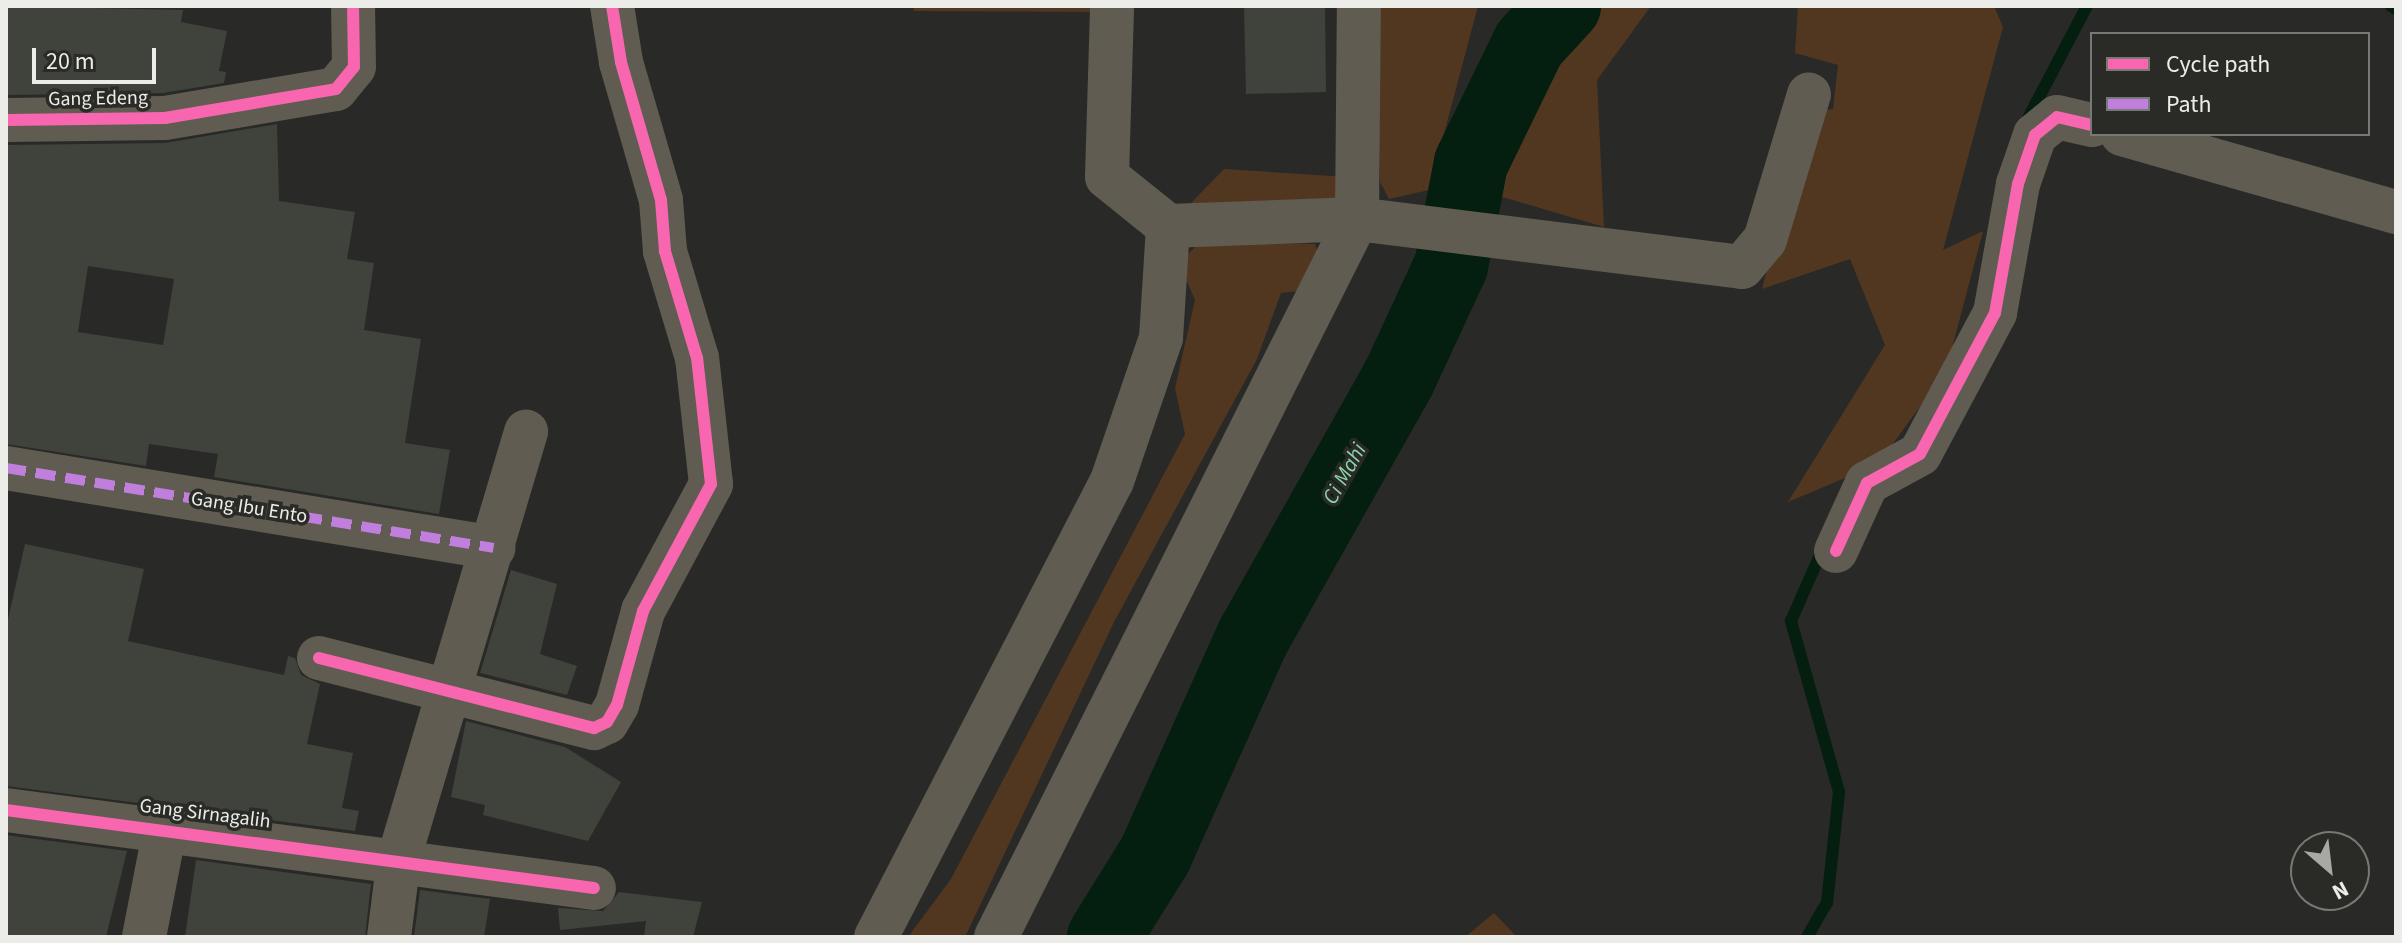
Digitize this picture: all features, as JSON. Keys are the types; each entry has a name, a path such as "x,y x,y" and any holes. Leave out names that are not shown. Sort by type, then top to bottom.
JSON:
{"street":[{"name":"Gang Edeng","path":"6,120 165,118 336,89 354,67 353,6"},
{"path":"319,658 601,727 617,705 643,611 711,484 697,358 665,251 661,200 621,62 612,6"},
{"path":"1112,6 1107,177 1168,226 1357,219 1433,225 1742,267 1765,240 1809,94"},
{"path":"996,937 1357,219 1359,6"},
{"path":"1836,551 1871,479 1906,467 1920,454 1995,313 2018,184 2035,135 2057,117 2090,125"},
{"path":"2129,136 2396,212"},
{"path":"876,937 1112,481 1161,338 1168,226"},
{"path":"389,937 399,858 526,431"},
{"name":"Gang Ibu Ento","path":"6,468 493,548"},
{"name":"Gang Sirnagalih","path":"6,810 399,858 594,888"},
{"path":"144,937 165,829"}],"shaded area":[{"path":"913,6 1099,6 1100,12 914,11"},
{"path":"1376,6 1478,6 1429,190 1389,199 1380,182"},
{"path":"1534,6 1651,6 1597,80 1604,227 1489,193 1507,54"},
{"path":"1798,6 1994,6 2003,27 1943,250 1983,231 1946,371 1878,464 1788,502 1885,345 1850,259 1762,289 1809,112 1833,109 1838,65 1795,53"},
{"path":"1224,169 1347,177 1335,203 1190,204"},
{"path":"1201,241 1315,244 1321,263 1308,290 1281,293 1257,359 1114,622 965,937 908,937 951,879 1185,434 1175,388 1195,300 1179,263"},
{"path":"1494,913 1517,937 1465,937"}],"building":[{"path":"6,6 183,10 181,22 227,31 219,71 226,72 224,83 163,93 6,95"},
{"path":"1244,6 1325,6 1326,92 1246,94"},
{"path":"277,124 279,201 355,212 347,259 374,263 364,330 421,339 405,443 450,450 439,514 214,477 218,454 149,444 146,466 6,444 6,145 165,143","holes":["88,266 174,279 163,345 78,332"]},
{"path":"25,544 144,569 128,641 284,675 288,656 295,658 301,675 320,684 307,744 353,753 342,808 359,811 355,831 6,786 6,628"},
{"path":"511,570 557,584 540,654 577,666 567,695 480,673"},
{"path":"466,721 565,747 621,782 588,841 483,815 485,805 451,797"},
{"path":"6,835 127,851 106,937 6,937"},
{"path":"196,860 371,884 365,937 185,937"},
{"path":"420,890 490,899 484,937 414,937"},
{"path":"619,892 702,902 693,937 644,937 646,921 560,930 558,908 603,911"}],"waterway":[{"name":"Ci Mahi","path":"1104,937 1155,855 1253,637 1398,380 1451,266 1471,163 1529,44 1564,6"},
{"path":"2026,122 2087,6"},
{"path":"2391,6 2396,9"},
{"path":"1807,937 1827,903 1839,792 1791,621 1824,546"}],"marked path":[{"path":"6,468 493,548"}],"cycle path":[{"path":"6,120 165,118 336,89 354,67 353,6"},
{"path":"319,658 594,728 607,722 617,705 643,611 711,484 697,358 665,251 661,200 621,62 612,6"},
{"path":"1836,551 1867,483 1920,454 1995,313 2018,184 2035,135 2057,117 2090,125"},
{"path":"6,810 594,888"}]}
